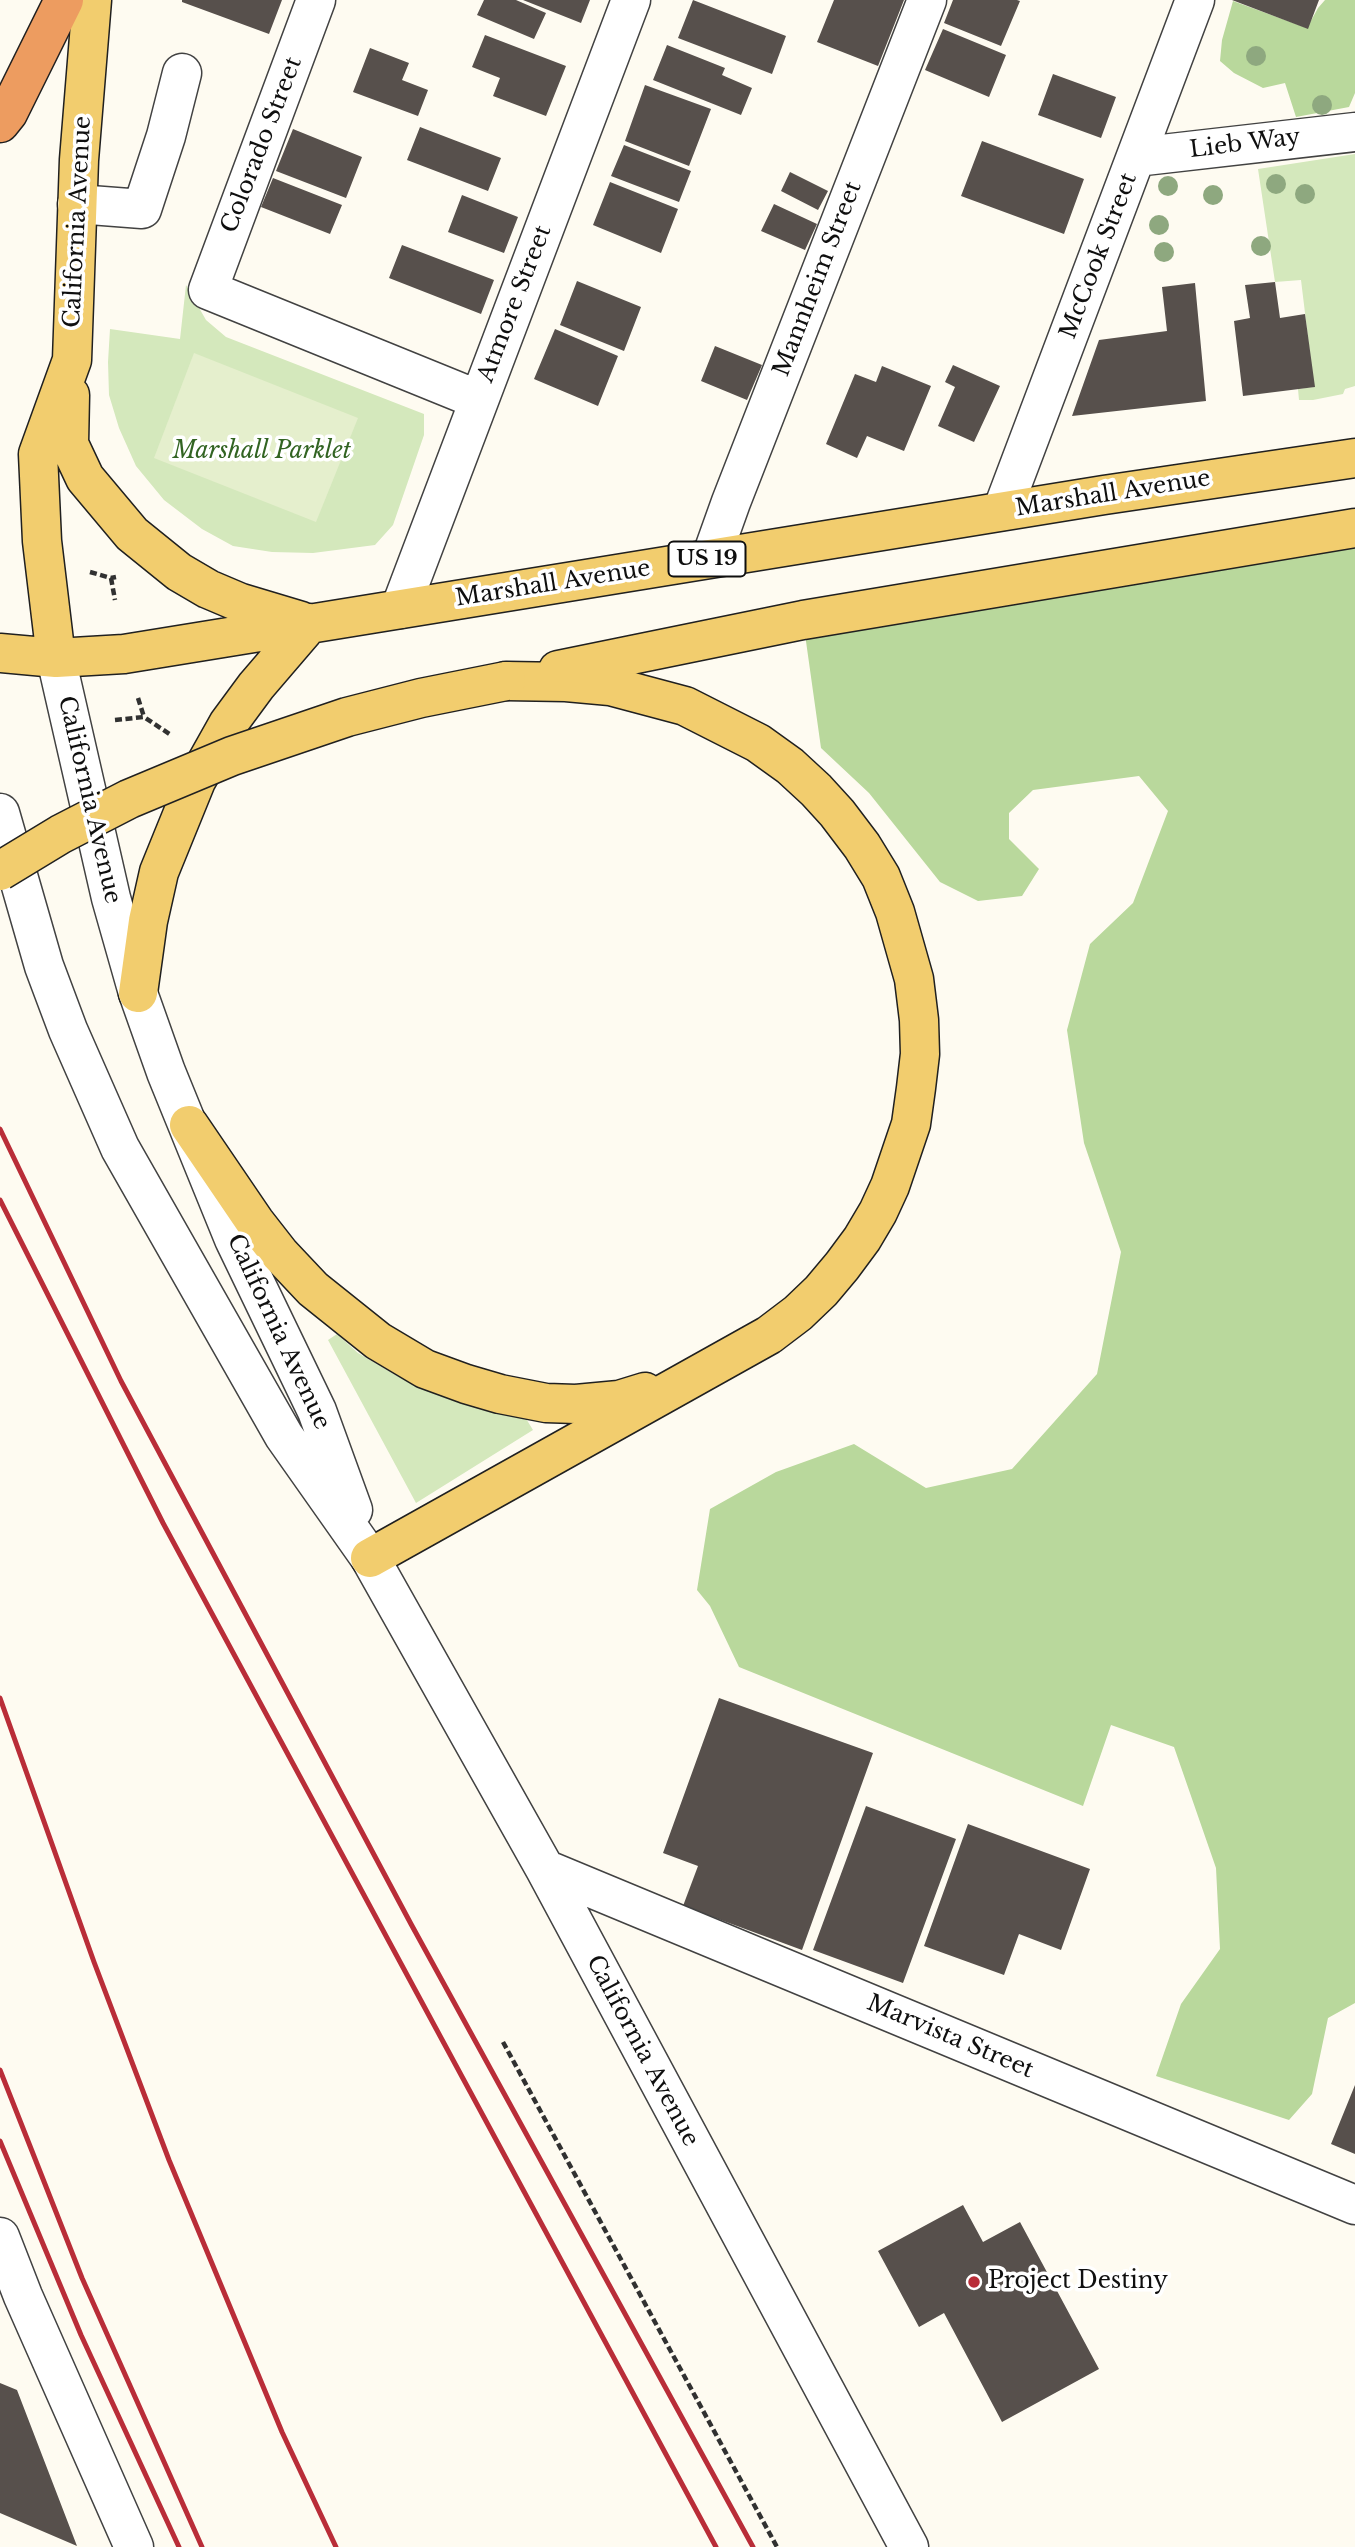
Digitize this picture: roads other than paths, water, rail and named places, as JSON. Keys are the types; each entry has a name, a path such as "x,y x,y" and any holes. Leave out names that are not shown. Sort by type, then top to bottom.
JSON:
{"highway":[{"path":"0,123 8,113 64,0"}],"main road":[{"name":"California Avenue","path":"56,658 42,541 38,454 72,360 77,204 92,0"},
{"path":"72,360 69,444 85,478 132,534 179,572 208,589 242,603 310,624 256,686 228,724 196,781 159,872 148,921 138,993"},
{"name":"Marshall Avenue","path":"0,653 56,658 124,654 1002,511 1355,458"},
{"path":"0,871 61,834 129,799 232,756 347,717 421,698 803,620 1355,528"},
{"path":"370,1558 769,1335 806,1306 821,1292 862,1240 890,1186 911,1124 916,1088 919,1020 906,945 881,877 862,846 816,790 790,766 758,743 685,706 610,686 506,681"},
{"path":"189,1125 255,1222 313,1289 378,1342 425,1369 500,1394 546,1403 576,1404 619,1400 697,1376"}],"street":[{"name":"Colorado Street","path":"316,0 208,290 479,400"},
{"name":"Atmore Street","path":"400,609 631,0"},
{"name":"Mannheim Street","path":"711,558 927,0"},
{"name":"McCook Street","path":"1002,511 1195,0"},
{"path":"77,204 142,209 157,166 182,73"},
{"name":"Lieb Way","path":"1136,157 1355,132"},
{"name":"California Avenue","path":"56,658 111,898 138,993 166,1072 234,1239 317,1411 370,1558"},
{"name":"California Avenue","path":"0,813 44,966 68,1030 120,1148 284,1436 370,1558 544,1869 909,2547"},
{"name":"Marvista Street","path":"544,1869 1355,2205"},
{"path":"0,2237 28,2309 134,2547"}],"railway":[{"path":"0,1129 121,1381 411,1924 753,2547"},
{"path":"0,1200 163,1523 716,2547"},
{"path":"0,1698 94,1962 169,2160 282,2432 336,2547"},
{"path":"0,2070 82,2278 202,2547"},
{"path":"0,2141 81,2335 179,2547"}],"place":[{"name":"Project Destiny","path":"974,2282"}],"park label":[{"name":"Marshall Parklet","path":"262,452"}]}
